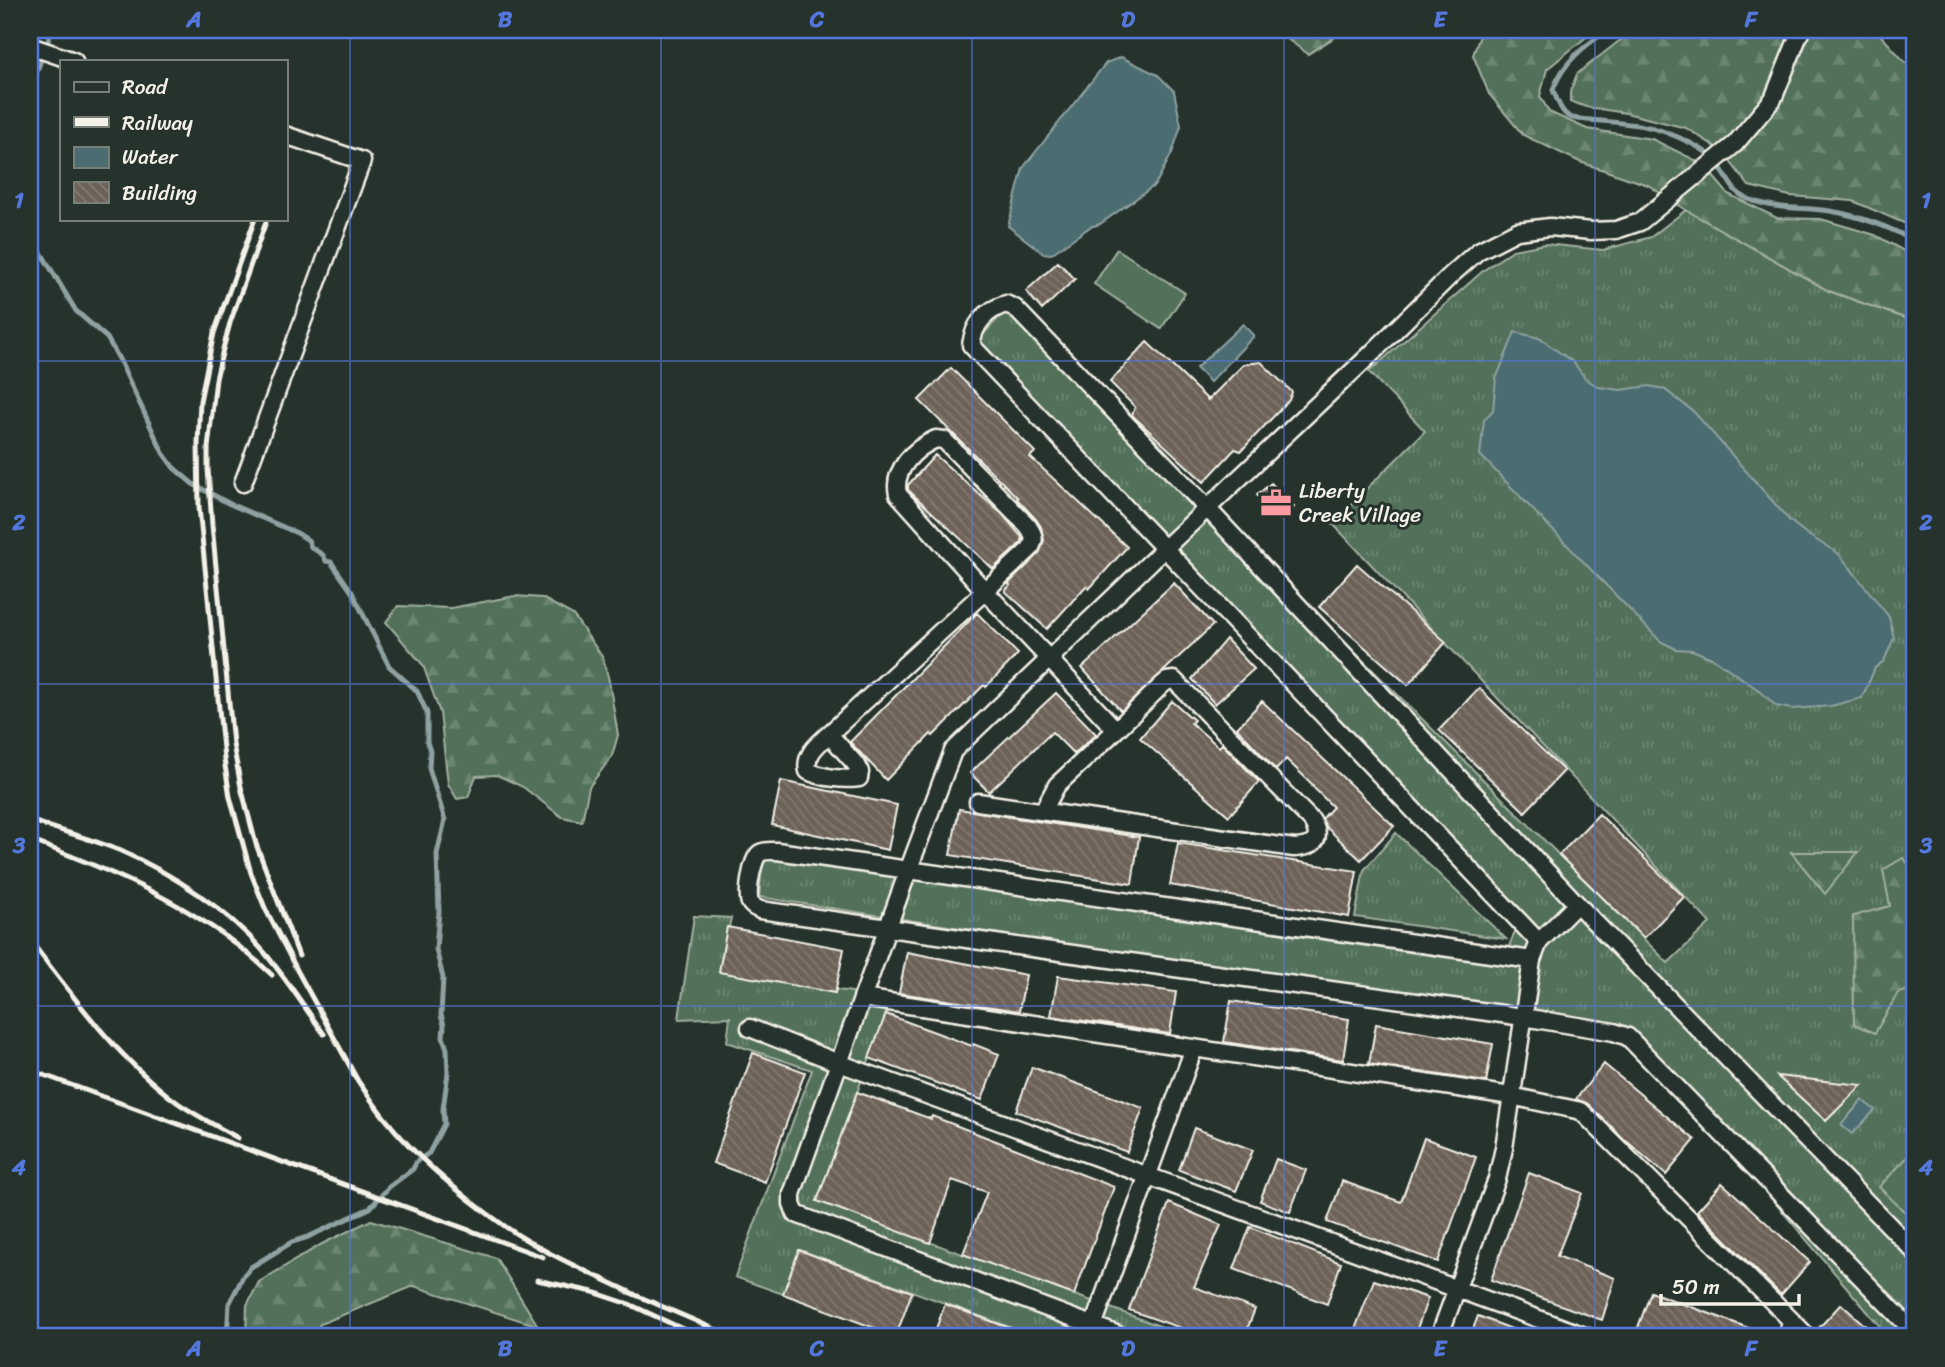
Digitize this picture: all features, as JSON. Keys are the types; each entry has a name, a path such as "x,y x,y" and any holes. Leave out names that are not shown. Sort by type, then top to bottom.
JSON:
{"street":[{"path":"1124,1337 796,1214 792,1204 792,1194 953,751 1478,251 1517,231 1550,227 1591,231 1616,230 1640,222 1735,144 1773,99 1801,30"},
{"path":"30,46 71,60"},
{"path":"243,483 362,162 287,136"},
{"path":"1539,943 971,345 973,333 985,315 1006,304 1016,307 1577,904 1915,1252"},
{"path":"829,734 985,591 1030,549 1034,542 1034,534 944,440 936,439 925,443 898,472 895,484 898,494 985,591 1116,730"},
{"path":"978,802 1294,848 1312,845 1317,838 1312,821 1174,680 1161,686 1057,785 1043,811"},
{"path":"1532,960 777,851 763,851 756,856 748,899 753,907 760,910 1523,1017 1614,1032 1628,1037 1915,1333"},
{"path":"1439,1337 1497,1179 1532,960 1539,943 1577,904"},
{"path":"862,998 1511,1096 1581,1111 1808,1337"},
{"path":"750,1028 1148,1177 1588,1337"},
{"path":"1093,1326 1194,1048"},
{"path":"1786,1337 1792,1321"}],"green space":[{"path":"1275,30 1346,30 1308,54"},
{"path":"1482,30 1595,30 1547,69 1540,96 1549,112 1587,129 1652,139 1703,164 1728,194 1777,218 1821,219 1875,235 1915,257 1915,324 1829,291 1686,210 1648,185 1580,162 1523,135 1489,94 1473,55"},
{"path":"1639,30 1876,30 1915,70 1915,228 1853,201 1790,196 1749,186 1722,151 1686,128 1626,113 1586,107 1570,101 1570,92 1577,74 1619,41"},
{"path":"1686,210 1829,291 1915,324 1915,454 1908,474 1915,485 1915,1337 1889,1337 1629,1031 759,897 763,857 1503,960 1522,916 975,343 1008,308 1668,963 1710,923 1332,523 1425,431 1369,372 1484,270 1513,250 1545,244 1603,250 1651,237"},
{"path":"1117,249 1185,293 1161,329 1094,284"},
{"path":"515,596 542,598 573,615 603,658 618,735 612,756 589,787 582,821 562,817 523,787 497,775 476,776 468,797 457,799 448,784 440,713 423,665 386,622 398,606 451,608"},
{"path":"1396,833 1506,939 1355,917 1364,870"},
{"path":"1791,852 1858,852 1825,894"},
{"path":"1903,858 1915,871 1915,989 1898,993 1875,1033 1854,1024 1853,916 1890,906 1883,870"},
{"path":"694,916 731,918 719,972 898,999 886,1014 817,1201 1190,1337 1037,1337 800,1250 783,1294 735,1277 812,1070 727,1042 730,1017 679,1019"},
{"path":"1915,1149 1915,1222 1879,1187"},
{"path":"371,1220 496,1258 538,1326 414,1286 320,1324 313,1337 246,1337 247,1305 259,1282 322,1244"}],"water":[{"path":"1121,57 1158,75 1174,91 1181,126 1172,153 1155,185 1051,254 1043,253 1008,226 1023,168 1106,63"},
{"path":"1243,324 1254,336 1210,382 1196,368"},
{"path":"1515,332 1539,338 1573,362 1586,379 1599,387 1620,390 1649,386 1664,389 1694,412 1789,520 1839,554 1889,617 1894,638 1884,661 1875,668 1862,698 1831,706 1792,709 1776,706 1760,691 1714,659 1692,650 1676,649 1660,641 1480,455 1484,420 1493,410 1496,379"},
{"path":"1862,1100 1875,1110 1852,1134 1841,1125"}],"building":[{"path":"1058,262 1075,279 1042,310 1026,291"},
{"path":"1147,342 1208,400 1244,364 1261,362 1292,392 1289,400 1241,451 1235,449 1204,482 1132,415 1135,407 1110,382"},
{"path":"951,368 1035,452 1030,457 1127,547 1089,589 1086,586 1047,629 1005,591 1010,585 1008,584 1039,554 1044,540 1041,527 1018,498 919,400"},
{"path":"935,455 1002,514 1022,537 1022,542 993,569 908,490 908,485"},
{"path":"1271,483 1294,507 1281,520 1257,495"},
{"path":"1357,564 1446,642 1408,685 1319,607"},
{"path":"1174,583 1213,625 1121,711 1082,668"},
{"path":"977,613 1018,654 933,736 931,734 886,780 850,742"},
{"path":"1226,639 1254,669 1215,704 1192,679"},
{"path":"1479,688 1564,771 1525,812 1439,730"},
{"path":"1056,693 1096,734 1074,754 1052,732 989,792 970,773"},
{"path":"1172,701 1194,720 1191,723 1219,747 1222,744 1259,782 1229,816 1140,738"},
{"path":"1262,701 1394,826 1361,860 1326,827 1322,819 1333,807 1313,785 1286,759 1276,770 1237,728"},
{"path":"781,781 897,805 888,850 772,825"},
{"path":"959,809 1139,837 1132,884 950,855"},
{"path":"1599,814 1684,897 1644,938 1559,855"},
{"path":"1178,843 1357,871 1349,917 1170,885"},
{"path":"727,927 844,949 835,993 719,972"},
{"path":"907,952 1026,975 1019,1011 899,993"},
{"path":"1058,976 1176,992 1170,1034 1051,1016"},
{"path":"1231,1001 1349,1019 1343,1060 1224,1042"},
{"path":"886,1014 999,1054 982,1100 869,1058"},
{"path":"1376,1024 1493,1044 1486,1082 1369,1064"},
{"path":"753,1053 805,1072 765,1182 713,1163"},
{"path":"1604,1064 1695,1140 1666,1175 1588,1104 1576,1099"},
{"path":"1032,1067 1143,1108 1127,1152 1016,1111"},
{"path":"1777,1076 1862,1085 1826,1121"},
{"path":"857,1092 931,1119 932,1116 1114,1187 1074,1295 963,1254 987,1192 952,1180 930,1243 817,1201"},
{"path":"1194,1128 1253,1150 1236,1191 1179,1170"},
{"path":"1424,1138 1476,1157 1438,1262 1327,1222 1342,1181 1401,1202"},
{"path":"1276,1159 1306,1170 1290,1212 1260,1201"},
{"path":"1529,1173 1582,1193 1557,1256 1615,1278 1602,1320 1491,1280"},
{"path":"1722,1183 1810,1262 1781,1295 1697,1211"},
{"path":"1169,1203 1221,1225 1194,1287 1255,1309 1244,1337 1206,1337 1129,1310"},
{"path":"1250,1227 1341,1263 1327,1304 1234,1269"},
{"path":"799,1250 912,1292 896,1336 783,1294"},
{"path":"1374,1280 1428,1298 1414,1337 1352,1337"},
{"path":"1651,1292 1770,1336 1648,1337 1636,1333"},
{"path":"945,1304 1031,1336 1031,1337 933,1337"},
{"path":"1841,1304 1878,1337 1818,1337 1816,1331"},
{"path":"1478,1316 1530,1336 1530,1337 1470,1337"}],"waterway":[{"path":"30,90 52,30"},
{"path":"1608,30 1575,56 1557,80 1553,90 1567,115 1577,119 1638,125 1665,132 1712,157 1735,190 1746,198 1777,206 1830,211 1851,216 1886,227 1915,243"},
{"path":"30,234 76,311 107,338 163,453 174,468 193,484 230,504 297,533 308,540 311,547 323,555 326,561 331,562 352,592 389,666 417,691 427,713 429,768 445,820 437,854 439,911 436,949 443,978 441,1015 447,1049 444,1124 429,1153 389,1187 370,1208 292,1242 251,1267 229,1304 227,1337"}],"railway":[{"path":"255,220 214,333 200,401 199,507 224,759 230,797 251,873 265,908 358,1081"},
{"path":"267,220 223,349 216,379 208,469 233,744 241,787 256,844 299,956"},
{"path":"30,820 121,851 160,870 216,907 264,952 324,1034"},
{"path":"30,840 96,866 158,895 217,930 272,975"},
{"path":"30,940 98,1027 136,1067 178,1103 238,1138"},
{"path":"30,1070 543,1257"},
{"path":"353,1074 384,1117 411,1148 473,1203 536,1246 634,1294"},
{"path":"537,1280 593,1292 629,1304 700,1337"},
{"path":"624,1290 733,1337"}],"place":[{"name":"Liberty Creek Village","path":"1276,503"}]}
